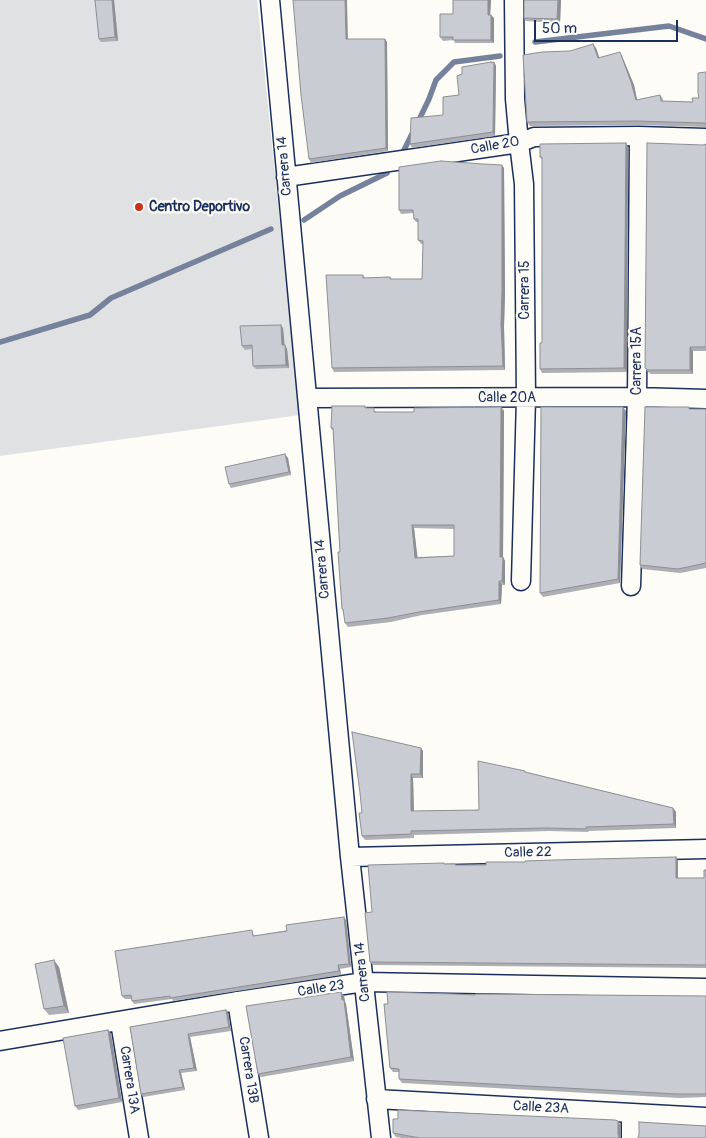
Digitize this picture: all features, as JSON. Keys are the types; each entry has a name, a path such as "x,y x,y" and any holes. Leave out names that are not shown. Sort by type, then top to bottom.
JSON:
{"street":[{"name":"Carrera 14","path":"270,0 350,857 381,1138"},
{"name":"Carrera 15","path":"514,0 515,99 524,184 526,398 521,581"},
{"name":"Calle 20","path":"286,176 519,143 534,137 639,136 706,138"},
{"name":"Carrera 15A","path":"631,586 637,397 639,136"},
{"name":"Calle 20A","path":"308,398 637,397 706,399"},
{"name":"Calle 22","path":"350,857 706,849"},
{"name":"Calle 23","path":"0,1041 364,982 706,988"},
{"name":"Carrera 13B","path":"237,1002 258,1138"},
{"name":"Carrera 13A","path":"120,1022 138,1138"},
{"name":"Calle 23A","path":"376,1099 706,1117"},
{"path":"630,1113 631,1138"}],"shaded area":[{"name":"Centro Deportivo","path":"0,0 257,0 300,415 0,456"}],"building":[{"path":"95,0 112,0 115,37 99,39"},
{"path":"293,0 345,0 346,39 385,39 386,148 309,159 301,95"},
{"path":"453,0 488,0 488,15 491,15 491,40 453,40 453,37 440,37 440,14 453,14"},
{"path":"524,0 558,0 557,19 524,18"},
{"path":"593,44 598,58 620,52 636,100 660,95 661,101 693,102 692,98 699,98 698,73 706,72 706,124 637,121 527,122 523,55 570,51"},
{"path":"494,62 493,132 410,144 411,118 443,115 443,97 459,95 457,76 462,74 462,67"},
{"path":"626,143 624,368 540,369 540,343 542,343 542,157 540,157 540,144"},
{"path":"647,143 706,144 706,347 690,347 690,370 648,370 645,368"},
{"path":"441,161 502,165 501,324 503,366 332,368 326,275 363,275 363,278 422,279 423,241 418,240 418,219 414,219 413,210 399,210 399,167"},
{"path":"281,325 286,365 253,366 252,345 242,346 240,326"},
{"path":"332,406 365,406 365,408 374,408 374,412 414,412 414,408 501,407 500,557 503,557 502,581 499,581 499,600 345,623 342,609 338,552 340,552 333,428 331,428","holes":["412,525 454,525 454,556 415,558"]},
{"path":"541,407 623,407 618,579 540,593"},
{"path":"645,407 706,409 706,563 678,569 640,565"},
{"path":"285,454 289,472 229,484 225,467"},
{"path":"352,732 421,748 420,774 411,774 411,811 479,810 478,761 673,808 674,824 586,827 586,829 411,831 411,834 362,836 359,813 362,813"},
{"path":"676,857 676,878 704,878 704,870 706,870 706,965 370,962 365,913 372,912 368,865 444,863 486,865 486,862"},
{"path":"344,917 349,964 338,965 339,971 170,998 170,996 132,1001 131,995 122,996 115,951 252,930 253,936 287,931 286,925"},
{"path":"54,960 64,1006 44,1009 35,964"},
{"path":"341,992 342,1000 344,1000 351,1057 258,1074 246,1006"},
{"path":"387,992 475,995 706,996 706,1094 399,1079 399,1069 390,1068 384,1004 388,1004"},
{"path":"226,1010 229,1027 188,1034 194,1068 179,1070 183,1087 141,1094 130,1027"},
{"path":"108,1030 119,1098 75,1106 63,1038"},
{"path":"398,1110 615,1120 618,1121 619,1138 420,1138 393,1133 393,1119 398,1119"},
{"path":"639,1122 706,1126 706,1138 638,1138"}],"waterway":[{"path":"535,42 669,26 706,39"},
{"path":"418,122 436,80 454,62 500,56"},
{"path":"402,154 414,130"},
{"path":"304,220 340,196 387,173"},
{"path":"0,342 90,315 111,298 271,229"}],"place":[{"name":"Centro Deportivo","path":"139,207"}]}
